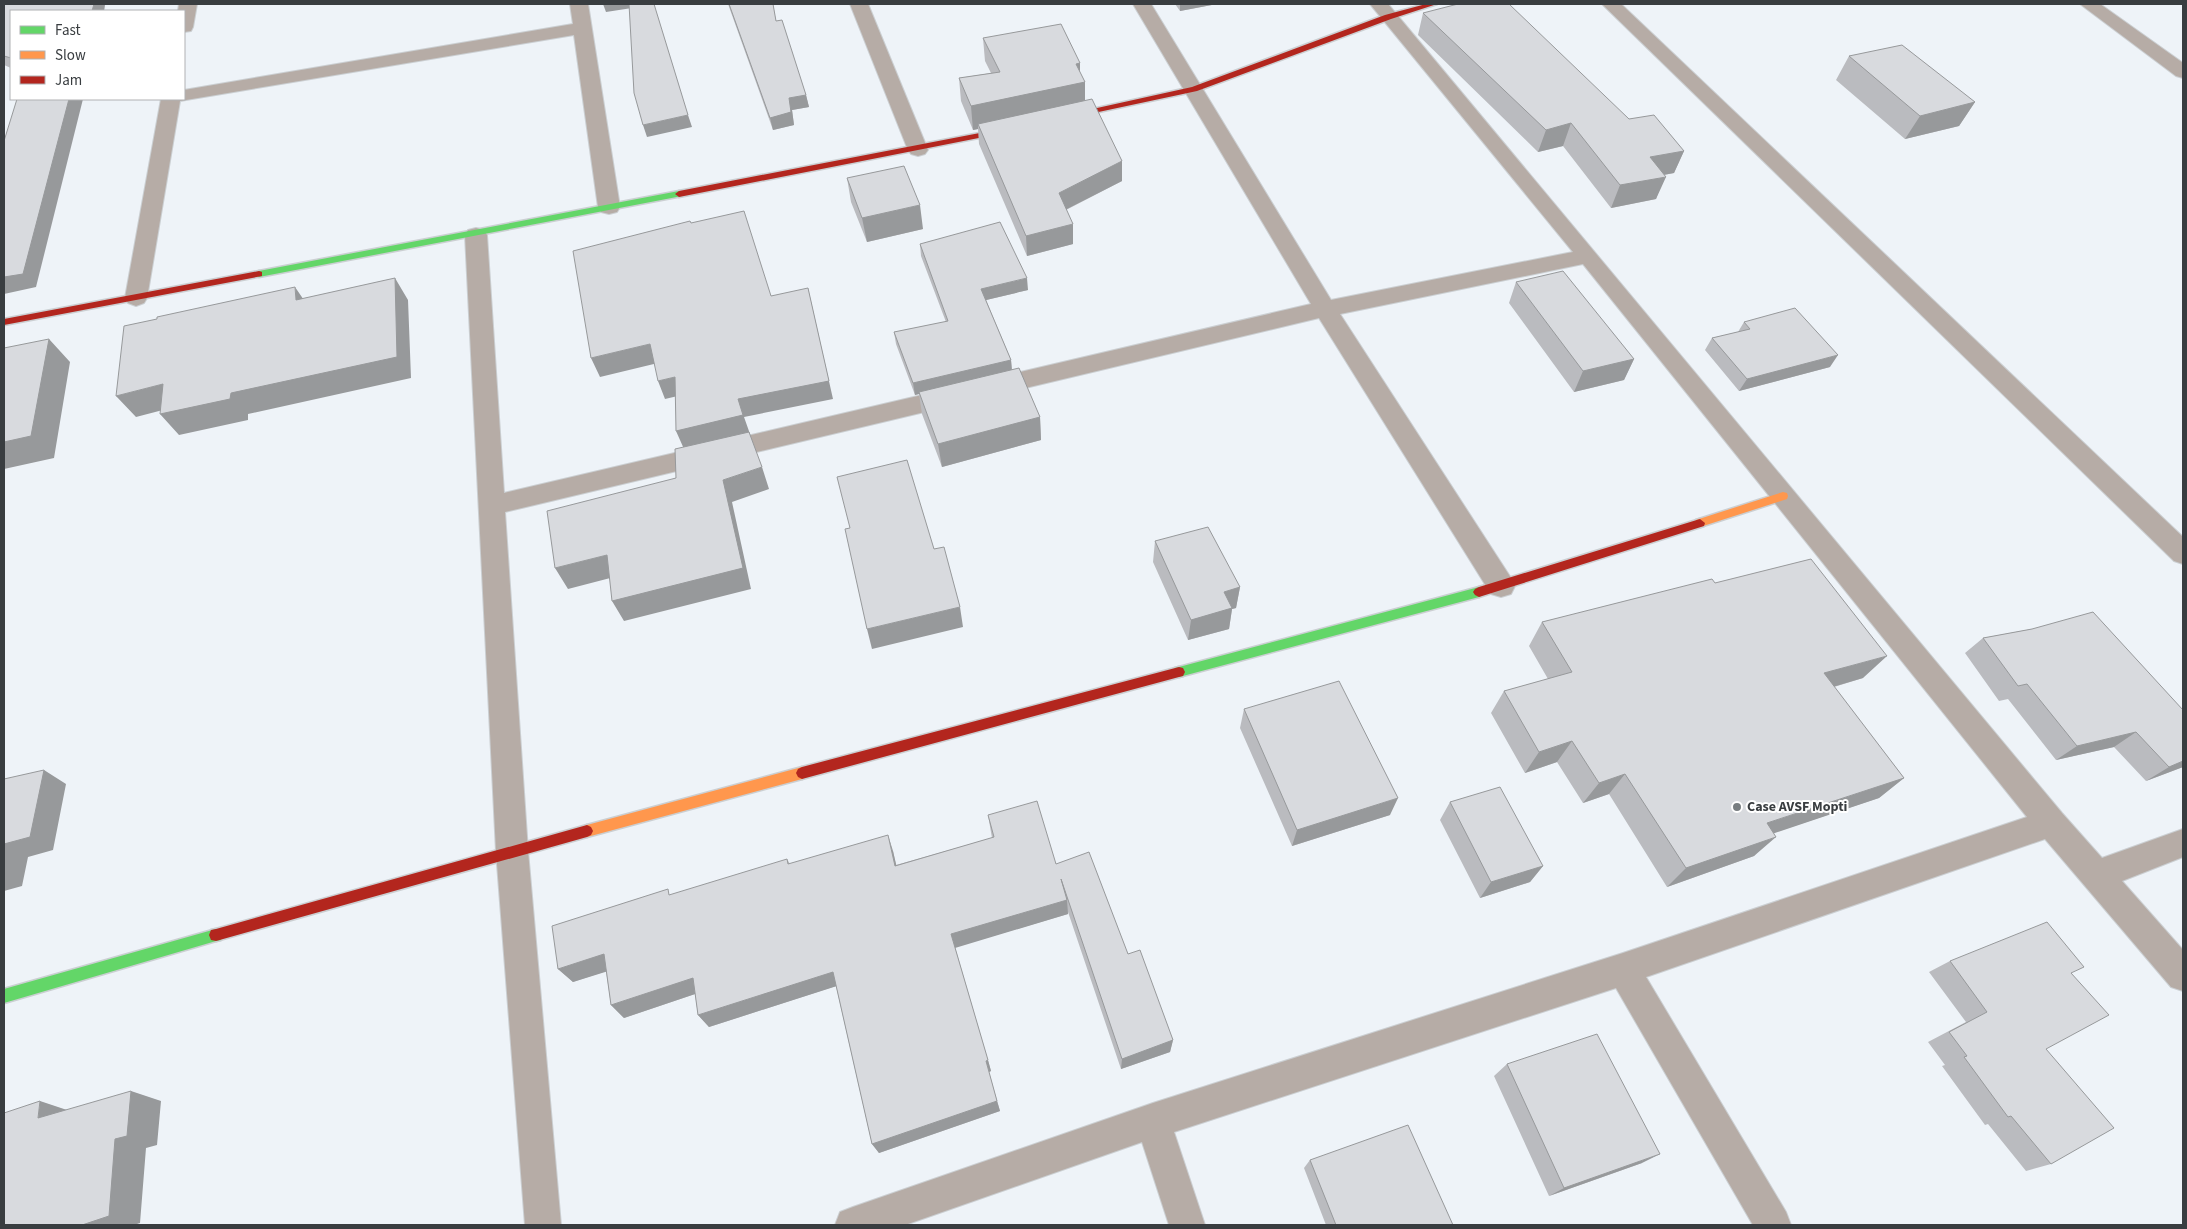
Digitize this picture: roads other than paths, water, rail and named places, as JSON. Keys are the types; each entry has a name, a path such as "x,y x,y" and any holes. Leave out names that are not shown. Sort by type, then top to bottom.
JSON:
{"street":[{"path":"185,21 188,4"},
{"path":"579,4 609,207"},
{"path":"859,4 918,150"},
{"path":"1142,4 1325,308 1501,586"},
{"path":"1051,120 1194,89 1383,10 1433,4"},
{"path":"1611,4 2183,553"},
{"path":"2089,4 2183,72"},
{"path":"1383,10 1588,256 2051,823 2183,975"},
{"path":"185,96 583,28"},
{"path":"136,298 171,100"},
{"path":"4,322 918,150 1032,124"},
{"path":"476,234 494,505 512,851 543,1225"},
{"path":"494,505 1325,308 1588,256"},
{"path":"4,996 512,851 1501,586 1783,496"},
{"path":"853,1225 1153,1121 1623,969 2051,823"},
{"path":"2097,875 2183,843"},
{"path":"1623,969 1773,1225"},
{"path":"1153,1121 1187,1225"}],"place":[{"name":"Case AVSF Mopti","path":"1737,807"}]}
